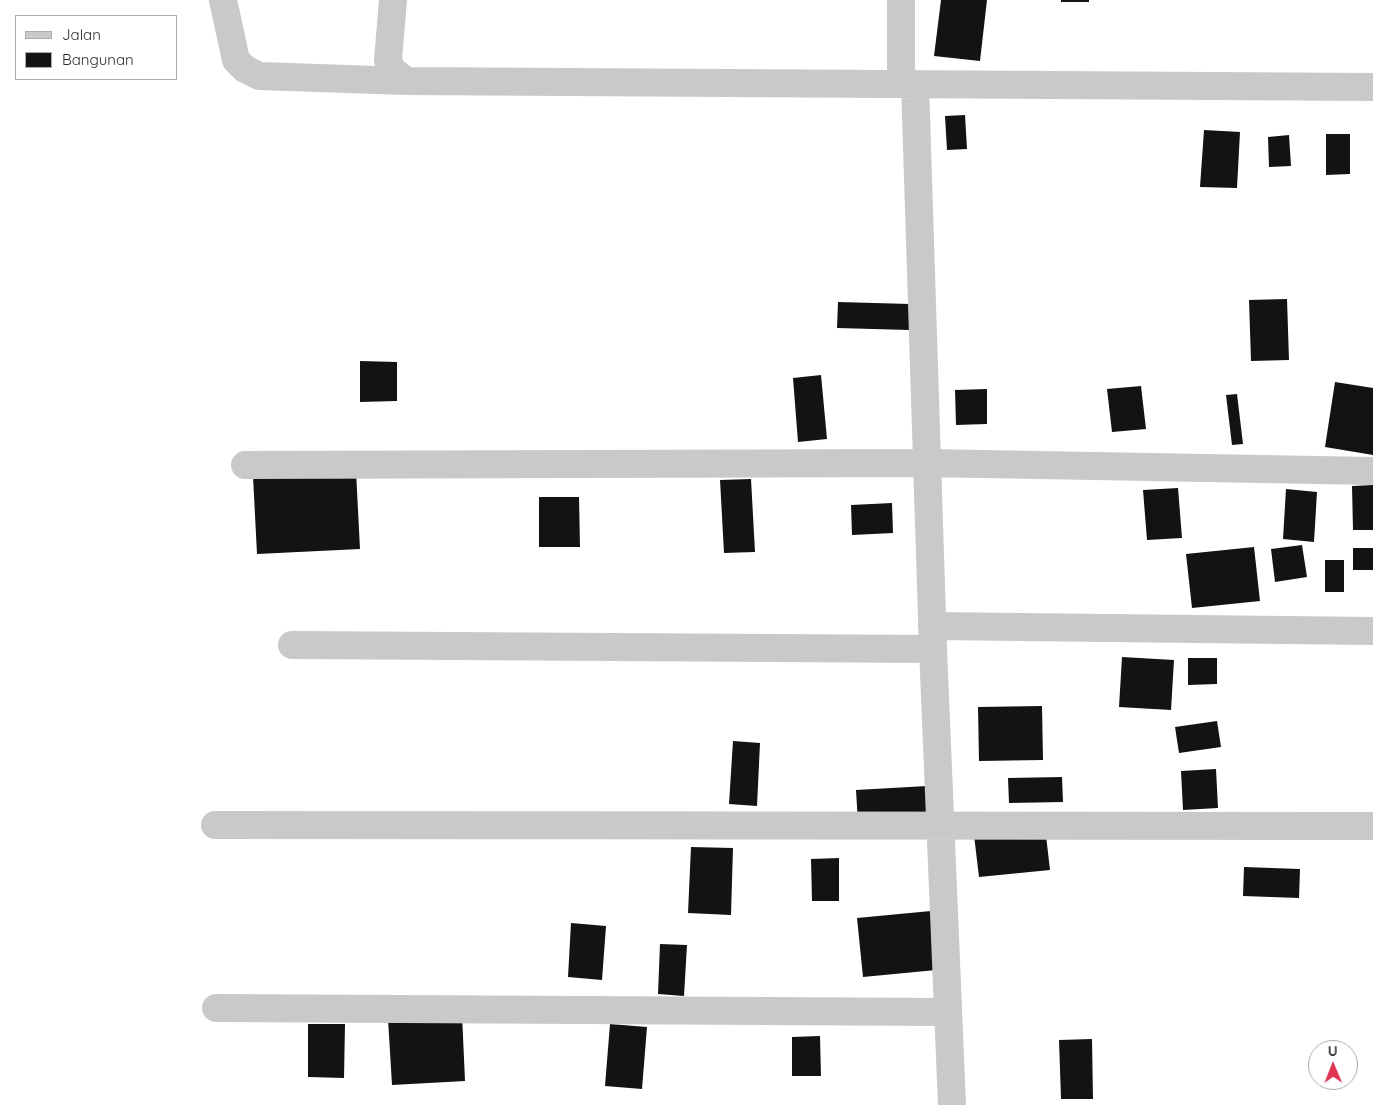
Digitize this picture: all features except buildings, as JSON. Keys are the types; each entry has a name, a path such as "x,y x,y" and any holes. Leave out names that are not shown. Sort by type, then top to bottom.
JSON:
{"street":[{"path":"223,0 236,60 245,69 259,76 406,81 1373,87"},
{"path":"393,0 388,60 391,69 406,81"},
{"path":"901,0 908,83 927,463 932,638 952,1105"},
{"path":"245,465 927,463 1373,471"},
{"path":"292,645 1373,631"},
{"path":"215,825 1373,826"},
{"path":"216,1008 948,1012"}]}
